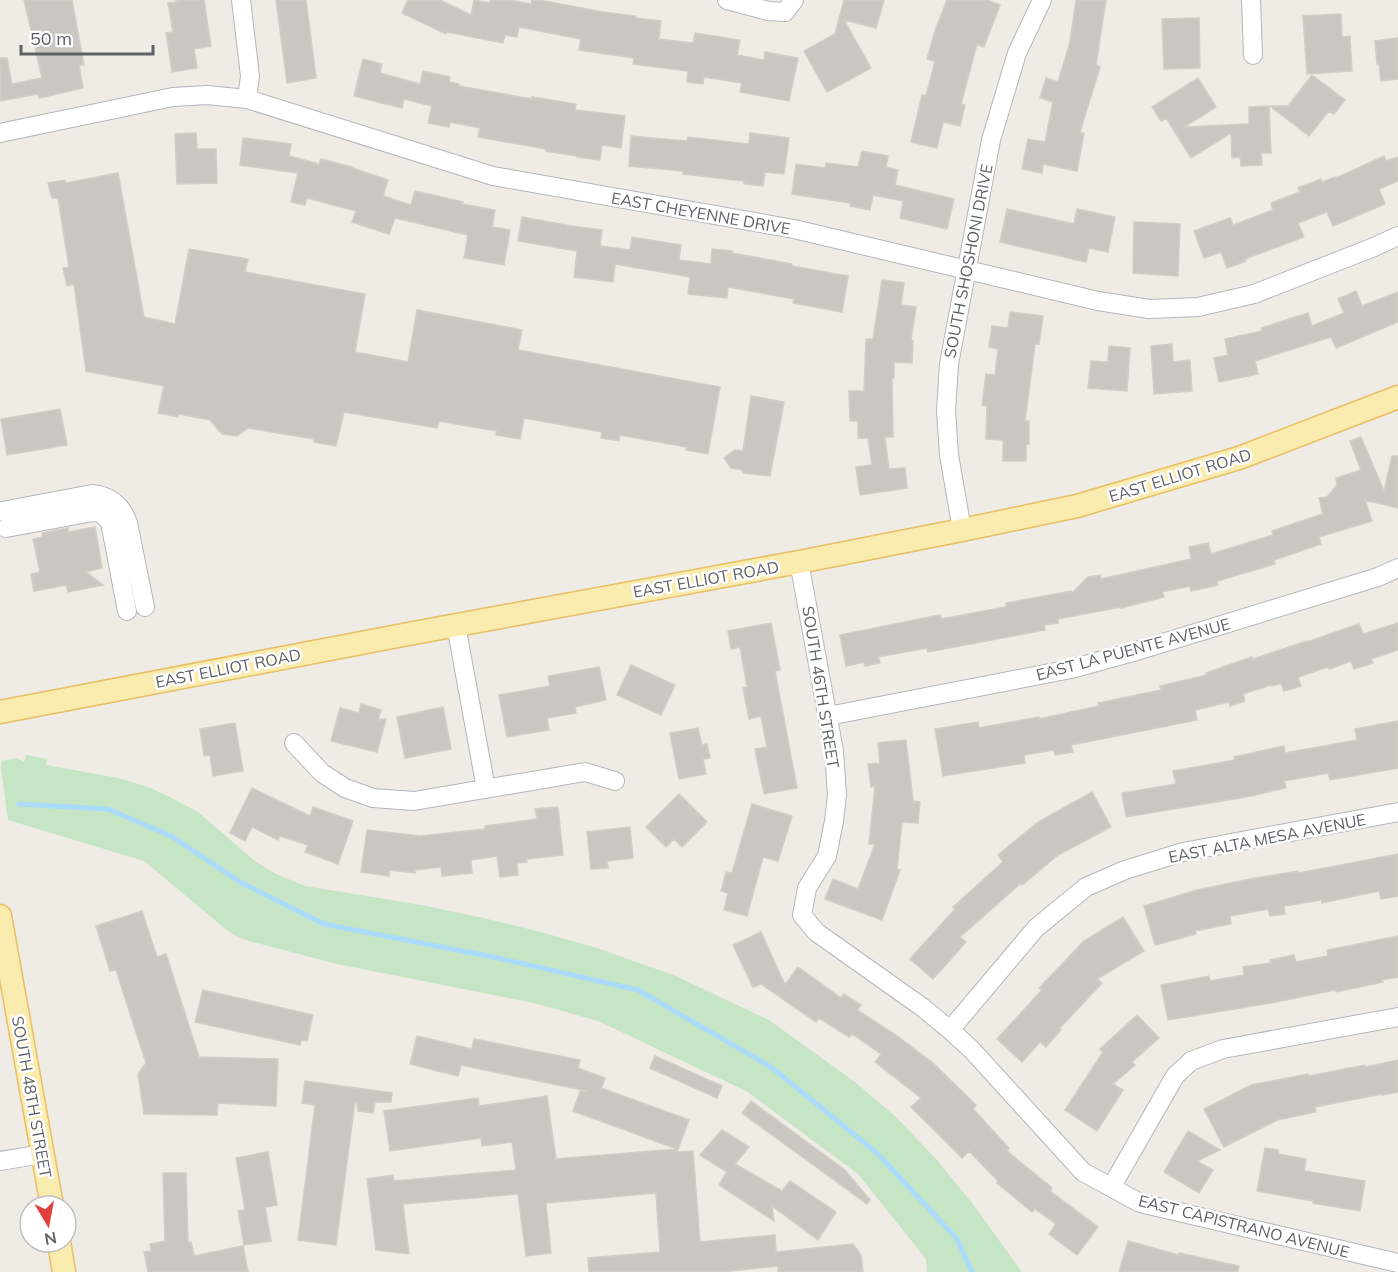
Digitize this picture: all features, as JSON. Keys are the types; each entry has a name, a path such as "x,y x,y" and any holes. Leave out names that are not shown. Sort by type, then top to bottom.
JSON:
{"main road":[{"name":"EAST ELLIOT ROAD","path":"0,712 799,562 1077,506 1239,458 1398,397"},
{"name":"SOUTH 48TH STREET","path":"0,916 50,1194"},
{"path":"60,1254 64,1272"}],"street":[{"path":"241,0 250,76 247,99"},
{"path":"727,0 768,11 790,6"},
{"name":"SOUTH SHOSHONI DRIVE","path":"962,530 949,455 946,411 949,364 991,140 1017,53 1042,0"},
{"path":"1251,0 1253,55"},
{"name":"EAST CHEYENNE DRIVE","path":"0,133 173,97 207,95 247,99 492,176 794,229 1098,301 1149,309 1198,308 1254,294 1398,236"},
{"path":"5,524 92,503 109,508 117,515 132,610"},
{"name":"SOUTH 46TH STREET","path":"799,562 834,751 837,795 827,856 807,888 802,915"},
{"name":"EAST LA PUENTE AVENUE","path":"828,716 1071,669 1367,580 1398,568"},
{"path":"456,625 486,789"},
{"path":"294,743 322,773 345,788 373,798 414,801 585,772 615,781"},
{"name":"EAST ALTA MESA AVENUE","path":"950,1030 1036,928 1086,887 1125,870 1183,852 1398,812"},
{"name":"EAST CAPISTRANO AVENUE","path":"802,915 816,932 922,1007 950,1030 1083,1172 1140,1203 1398,1263"},
{"path":"1112,1186 1175,1076 1191,1061 1223,1049 1398,1017"},
{"path":"0,1161 42,1154"}],"green space":[{"path":"26,755 47,759 46,765 118,778 148,787 170,797 198,812 256,862 276,874 305,886 479,917 594,947 676,976 769,1020 855,1082 896,1117 937,1160 972,1203 1022,1272 927,1272 926,1259 858,1174 748,1092 598,1021 534,1003 337,964 245,940 229,932 144,861 8,820 2,761 17,758 24,762"}],"building":[{"path":"24,0 72,0 84,65 79,65 83,88 39,98 38,94 0,101 0,58 7,58 12,84 42,78"},
{"path":"176,0 204,0 211,46 194,49 197,68 172,72 166,33 173,32 168,3 177,2"},
{"path":"276,0 306,0 316,78 287,83"},
{"path":"408,0 440,0 471,15 474,0 490,3 490,0 510,0 531,4 532,0 539,0 661,21 659,39 693,43 695,33 740,40 737,55 764,60 765,52 798,58 789,101 740,92 742,83 704,77 703,84 687,82 688,71 633,64 634,58 579,50 581,39 519,27 517,37 505,35 503,43 447,32 446,34 402,13"},
{"path":"844,0 884,0 876,28 844,20 871,68 827,92 804,51 835,34"},
{"path":"947,0 987,0 1000,5 984,47 977,44 961,104 965,105 960,126 943,122 937,148 911,142 922,95 926,96 935,61 927,59"},
{"path":"1076,0 1106,0 1096,65 1100,67 1080,132 1084,133 1077,171 1043,164 1042,173 1022,169 1028,139 1045,142 1053,102 1040,98 1046,78 1058,82 1070,42"},
{"path":"1341,14 1342,37 1350,36 1352,71 1307,74 1303,16"},
{"path":"1199,18 1200,68 1164,69 1162,19"},
{"path":"1398,38 1398,79 1381,81 1375,41"},
{"path":"363,59 382,64 380,73 420,84 423,71 450,77 449,82 459,84 459,86 576,104 575,110 625,116 621,148 602,145 600,160 478,137 480,128 450,122 449,127 428,123 432,106 404,99 402,108 354,96"},
{"path":"1312,75 1345,100 1334,114 1329,111 1309,136 1270,106 1288,106"},
{"path":"1198,78 1216,107 1184,127 1249,124 1249,107 1269,106 1271,153 1261,153 1262,165 1241,166 1240,157 1232,158 1231,133 1191,158 1166,118 1161,121 1152,107"},
{"path":"196,133 197,149 216,149 217,183 177,184 175,134"},
{"path":"750,133 789,138 784,174 765,172 763,186 744,184 744,181 683,174 683,171 629,166 631,136 687,141 688,137 749,144"},
{"path":"243,138 291,144 289,156 319,164 321,159 388,180 383,196 411,205 415,191 495,210 492,227 510,230 504,265 464,258 468,235 395,218 389,234 352,222 356,211 307,198 305,205 291,202 298,173 240,165"},
{"path":"862,151 888,156 886,167 898,170 895,185 954,199 947,229 900,218 903,201 873,195 870,210 850,206 851,203 792,194 796,164 825,168 826,163 858,167"},
{"path":"1384,156 1386,161 1398,157 1398,181 1379,189 1385,204 1333,226 1327,212 1298,223 1304,237 1227,268 1221,252 1204,258 1194,231 1230,218 1233,225 1273,210 1271,203 1300,192 1298,188 1321,179 1322,182 1336,178"},
{"path":"118,173 144,317 175,324 189,249 248,259 245,272 365,294 355,352 408,362 417,310 522,330 518,350 720,387 708,454 686,450 687,447 620,435 619,441 601,438 602,432 524,418 520,439 496,435 497,431 439,421 437,428 344,412 336,446 314,442 314,439 248,428 237,436 222,434 210,420 158,413 164,386 86,371 74,284 67,286 63,268 69,267 58,198 52,198 48,183 65,180 66,183"},
{"path":"1007,209 1074,224 1077,209 1115,217 1108,252 1089,248 1086,262 1000,242"},
{"path":"522,217 602,230 600,246 630,250 632,237 681,245 679,260 711,264 712,249 732,251 732,253 792,264 792,266 848,276 842,312 793,303 794,299 728,287 727,298 688,294 690,277 615,264 613,282 574,277 577,251 518,241"},
{"path":"1134,222 1180,224 1178,276 1133,273"},
{"path":"882,280 904,283 901,305 916,307 911,340 913,341 912,363 894,362 893,437 885,437 889,469 905,468 907,488 860,495 856,467 872,465 868,438 858,438 858,421 850,421 849,391 864,391 866,339 873,339"},
{"path":"1356,291 1362,306 1398,292 1398,322 1336,348 1331,337 1255,361 1258,374 1219,382 1214,358 1228,355 1225,339 1262,331 1261,328 1308,313 1312,326 1344,313 1338,299"},
{"path":"1010,312 1043,316 1039,344 1035,344 1025,421 1029,421 1026,461 1003,461 1003,440 986,439 987,406 982,405 986,374 995,375 998,349 989,347 992,326 1008,328"},
{"path":"1172,344 1173,362 1190,360 1192,391 1154,394 1151,346"},
{"path":"1109,346 1130,348 1127,391 1088,388 1091,361 1108,362"},
{"path":"751,396 784,402 770,476 743,473 742,470 731,468 724,458 735,450 743,451"},
{"path":"60,409 67,445 7,455 1,419"},
{"path":"1361,437 1384,491 1392,456 1398,456 1398,508 1365,500 1372,521 1319,537 1321,544 1274,560 1275,564 1217,581 1218,585 1191,591 1190,586 1162,592 1164,597 1121,608 1058,619 1058,623 1044,625 1045,630 928,652 927,648 878,657 880,663 865,666 864,662 846,666 840,635 940,615 941,619 1006,607 1006,603 1071,591 1072,593 1088,577 1100,575 1101,579 1191,559 1189,547 1208,543 1211,554 1273,535 1272,531 1323,514 1319,498 1327,497 1337,485 1336,478 1361,470 1350,441"},
{"path":"95,527 102,568 86,572 103,585 68,592 66,585 34,591 31,574 40,572 33,539 43,537 42,533 68,528 68,532"},
{"path":"771,623 780,670 775,671 797,788 764,794 755,749 767,747 761,716 749,719 743,688 747,687 740,647 731,649 728,631"},
{"path":"1398,623 1398,650 1371,659 1373,663 1354,669 1351,661 1298,677 1301,686 1284,691 1281,683 1243,694 1245,701 1230,706 1229,702 1195,710 1197,720 1071,745 1073,752 1055,755 1054,750 1024,755 1025,763 943,776 935,729 978,722 979,728 1039,717 1039,719 1099,706 1098,703 1161,690 1160,686 1207,675 1206,673 1252,657 1253,659 1359,624 1363,634"},
{"path":"631,665 675,685 661,715 617,695"},
{"path":"599,667 606,700 575,707 576,713 547,718 549,730 507,737 499,695 550,686 548,676"},
{"path":"361,704 381,710 378,720 386,719 377,752 331,741 340,708 359,713"},
{"path":"443,707 451,749 405,758 397,717"},
{"path":"1398,721 1398,768 1330,780 1328,773 1284,781 1286,788 1246,797 1126,817 1122,793 1176,784 1173,771 1235,760 1234,757 1284,746 1285,753 1357,740 1355,729"},
{"path":"235,723 243,771 213,776 210,755 204,756 200,729"},
{"path":"698,728 702,745 707,744 710,758 703,759 706,774 679,779 670,733"},
{"path":"906,740 913,801 920,802 918,823 902,822 897,869 900,870 882,920 825,899 833,879 858,889 875,844 869,844 875,786 871,787 868,764 880,763 878,743"},
{"path":"252,788 310,816 313,807 353,821 338,864 305,852 308,845 280,836 278,840 252,827 245,841 230,833"},
{"path":"1092,792 1111,827 1058,855 1022,885 1021,883 960,937 966,942 933,979 910,959 955,909 953,907 1003,862 998,855 1038,822"},
{"path":"679,794 707,822 682,847 674,839 666,847 646,827"},
{"path":"752,804 792,816 778,861 763,857 747,916 724,910 728,893 721,891 726,872 732,873"},
{"path":"558,807 563,855 526,859 527,862 517,863 518,875 500,877 497,856 471,860 472,873 442,876 441,867 415,870 415,873 389,870 389,876 361,872 367,830 421,836 485,829 485,826 537,819 535,809"},
{"path":"630,827 633,858 607,861 608,868 591,869 587,832"},
{"path":"1398,854 1398,896 1381,899 1379,891 1322,903 1321,900 1284,906 1285,914 1270,916 1268,909 1230,916 1231,924 1195,931 1196,934 1155,945 1144,906 1197,890 1250,879 1298,871 1299,873"},
{"path":"142,911 157,957 166,954 199,1057 278,1059 276,1106 218,1103 217,1115 144,1114 138,1074 146,1063 116,970 110,971 96,926"},
{"path":"1123,917 1144,951 1097,979 1102,983 1059,1029 1061,1030 1046,1047 1040,1042 1022,1062 997,1039 1042,990 1039,988 1084,941"},
{"path":"761,932 785,985 798,967 841,998 844,994 861,1005 857,1010 896,1035 933,1063 976,1105 973,1109 1009,1148 1007,1151 1052,1188 1050,1191 1098,1227 1077,1255 1049,1234 1056,1224 1035,1209 1032,1212 997,1183 998,1181 969,1151 962,1158 911,1107 921,1098 875,1062 881,1054 852,1034 849,1037 819,1018 816,1022 761,984 753,987 733,945"},
{"path":"1398,936 1398,977 1336,992 1335,990 1168,1020 1161,985 1209,976 1210,981 1244,975 1243,967 1271,963 1270,960 1294,955 1296,962 1328,956 1327,950"},
{"path":"203,990 313,1015 307,1041 301,1040 300,1045 195,1022"},
{"path":"1137,1015 1159,1038 1132,1062 1135,1065 1113,1084 1123,1090 1097,1131 1065,1110 1103,1052 1100,1049"},
{"path":"417,1036 472,1049 474,1039 580,1060 578,1068 605,1078 601,1089 689,1120 677,1152 693,1151 700,1242 775,1235 776,1252 853,1244 861,1255 863,1272 778,1272 778,1266 720,1272 589,1272 588,1258 660,1252 656,1193 546,1203 551,1253 526,1256 518,1194 403,1204 409,1254 376,1250 367,1179 393,1175 394,1181 516,1170 512,1142 482,1146 481,1138 390,1151 384,1111 478,1098 479,1106 547,1096 556,1159 677,1149 573,1111 580,1092 587,1091 461,1065 458,1076 410,1064"},
{"path":"655,1056 722,1086 717,1098 650,1068"},
{"path":"1398,1060 1398,1092 1315,1107 1316,1112 1277,1120 1224,1147 1204,1109 1251,1085"},
{"path":"305,1081 392,1093 391,1102 375,1102 373,1113 358,1111 357,1102 355,1102 336,1245 298,1240 315,1105 302,1103"},
{"path":"751,1101 845,1170 870,1200 867,1204 742,1113"},
{"path":"722,1130 749,1147 735,1164 782,1191 790,1181 836,1212 818,1240 772,1206 774,1221 719,1185 727,1172 700,1155"},
{"path":"1188,1131 1220,1150 1197,1161 1213,1170 1199,1193 1164,1172"},
{"path":"1265,1148 1278,1150 1278,1154 1306,1159 1304,1171 1365,1181 1360,1211 1257,1191"},
{"path":"268,1152 277,1205 265,1207 271,1241 244,1245 238,1211 245,1210 236,1158"},
{"path":"163,1173 186,1173 188,1243 191,1242 194,1256 243,1246 248,1272 148,1272 144,1252 151,1251 150,1244 165,1241"},
{"path":"1128,1241 1179,1255 1179,1253 1239,1266 1238,1272 1119,1272"}],"waterway":[{"path":"19,804 108,809 171,836 240,882 324,924 498,958 638,990 771,1067 877,1153 957,1239 972,1272"}]}
